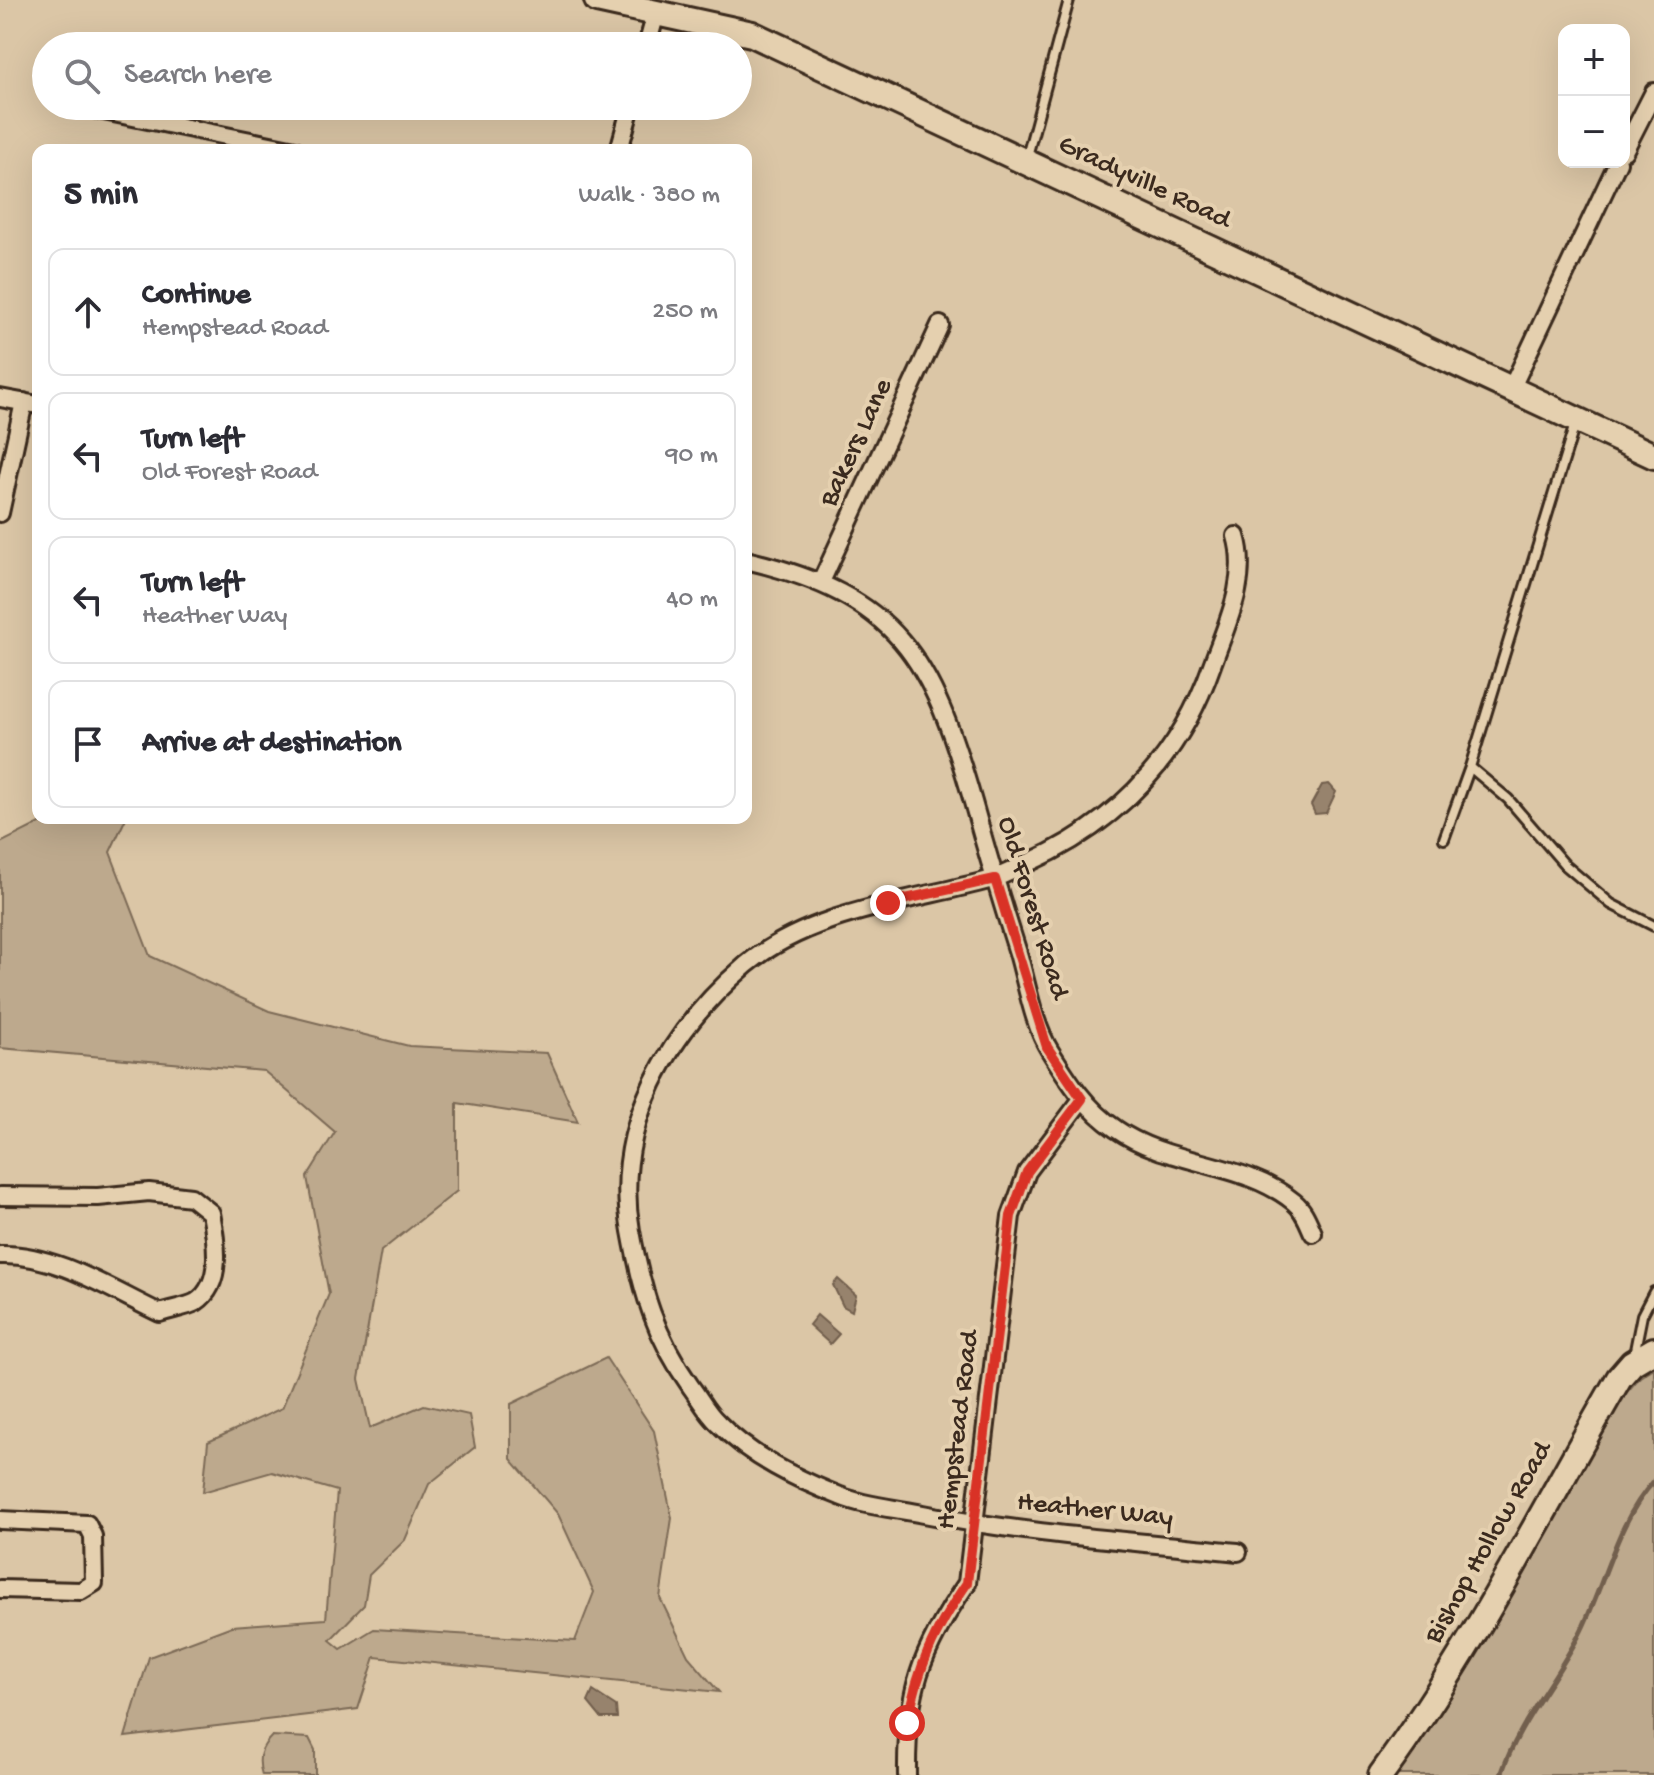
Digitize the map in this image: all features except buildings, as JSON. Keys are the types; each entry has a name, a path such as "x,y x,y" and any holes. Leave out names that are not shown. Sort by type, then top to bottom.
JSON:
{"street":[{"name":"Gradyville Road","path":"597,0 743,32"},
{"path":"651,32 656,13"},
{"name":"Gradyville Road","path":"752,34 1654,456"},
{"path":"1630,139 1654,92"},
{"path":"148,120 266,144"},
{"path":"621,144 627,120"},
{"path":"1512,387 1615,168"},
{"name":"Bakers Lane","path":"821,582 940,325"},
{"path":"0,398 31,403 0,513"},
{"name":"Heather Way","path":"1236,536 1242,555 1241,582 1198,704 1173,748 1137,793 1053,852 995,879 822,922 750,962 689,1021 650,1083 628,1162 628,1216 641,1288 666,1351 716,1422 771,1465 844,1498 975,1524 1238,1552"},
{"name":"Old Forest Road","path":"752,562 821,582 873,612 931,680 955,738 1047,1047 1082,1099 1115,1129 1156,1150 1282,1194 1302,1209 1313,1233"},
{"name":"Hempstead Road","path":"907,1775 907,1723 917,1672 940,1623 967,1583 1011,1216 1027,1172 1082,1099"},
{"path":"0,1196 98,1197 149,1192 191,1197 211,1213 217,1244 213,1280 197,1301 160,1313 64,1267 15,1254 0,1255"},
{"name":"Bishop Hollow Road","path":"1381,1775 1503,1583 1619,1378 1632,1363 1654,1350"},
{"path":"0,1520 87,1524 93,1536 94,1567 94,1583 81,1591 0,1589"}],"lane":[{"path":"1026,161 1069,0"},
{"path":"1444,839 1470,767 1576,418"},
{"path":"1470,767 1508,799 1565,865 1611,904 1654,926"},
{"path":"1632,1363 1642,1315 1654,1292"}],"shaded area":[{"path":"1329,784 1336,792 1326,813 1315,814 1311,805 1322,785"},
{"path":"38,824 123,824 110,852 150,956 269,1011 409,1046 547,1053 578,1122 457,1103 457,1191 381,1251 359,1379 370,1428 424,1405 469,1415 475,1447 429,1484 405,1540 369,1575 364,1605 330,1640 341,1649 374,1629 575,1641 594,1592 558,1514 511,1459 511,1404 606,1358 654,1431 672,1518 660,1598 688,1656 719,1692 375,1657 358,1709 125,1737 149,1657 232,1626 326,1619 337,1491 272,1472 203,1492 208,1442 282,1408 329,1294 307,1177 335,1132 264,1071 0,1048 0,843"},
{"path":"838,1279 856,1295 852,1311 843,1306 833,1285"},
{"path":"817,1315 839,1334 830,1344 809,1325"},
{"path":"1654,1368 1654,1775 1395,1775 1616,1405 1640,1377"},
{"path":"593,1691 616,1706 617,1718 601,1718 588,1702"},
{"path":"272,1736 309,1738 315,1750 315,1775 262,1775 261,1754"}],"waterway":[{"path":"1501,1775 1517,1738 1579,1635 1629,1516 1654,1481"}],"route":[{"path":"888,903 995,879 1047,1047 1082,1099 1027,1172 1011,1216 967,1583 940,1623 917,1672 907,1723"}]}
